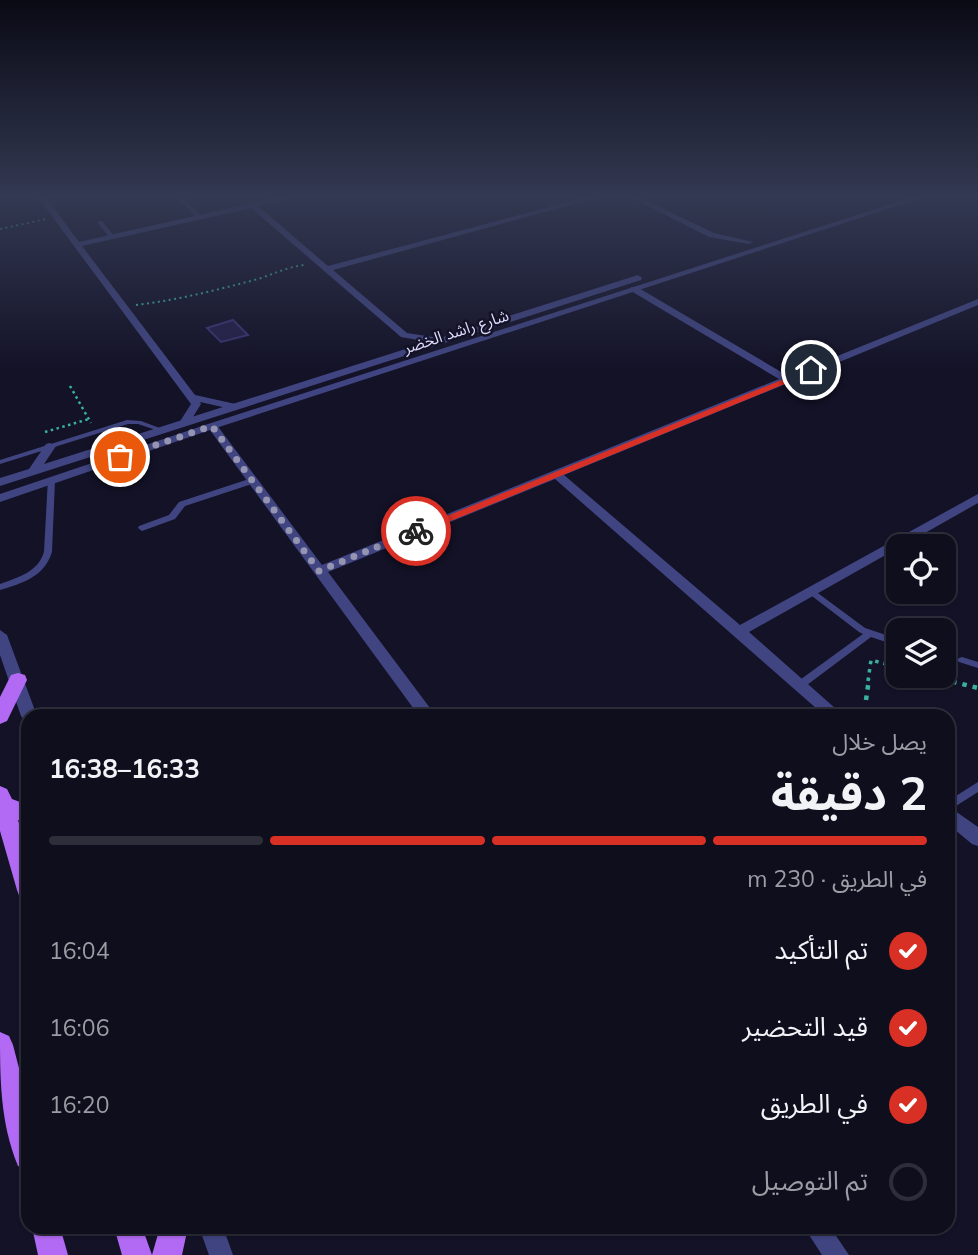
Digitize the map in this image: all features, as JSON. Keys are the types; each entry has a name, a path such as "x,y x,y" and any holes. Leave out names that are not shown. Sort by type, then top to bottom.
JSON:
{"main road":[{"path":"0,716 18,680"},
{"path":"1,800 21,810"},
{"path":"1,800 21,867"},
{"path":"0,1045 21,1128"},
{"path":"48,1234 53,1255"},
{"path":"130,1234 137,1255"},
{"path":"167,1255 172,1234"}],"street":[{"path":"83,255 196,404 184,423"},
{"path":"310,255 404,334 442,341"},
{"path":"323,266 368,255"},
{"name":"شارع راشد الخضر","path":"0,482 710,255"},
{"name":"شارع راشد الخضر","path":"0,498 212,426 741,255"},
{"path":"634,289 787,380"},
{"path":"319,571 978,302"},
{"path":"394,355 402,347 404,334"},
{"path":"190,397 236,407"},
{"path":"212,426 423,709"},
{"path":"32,473 50,446"},
{"path":"556,474 828,709"},
{"path":"738,632 978,498"},
{"path":"0,635 27,709"},
{"path":"955,819 978,838"},
{"path":"214,1234 221,1255"},
{"path":"821,1234 837,1255"}],"lane":[{"path":"0,463 132,421 162,430"},
{"path":"0,587 33,573 47,557 51,481"},
{"path":"142,528 172,517 182,504 253,481"},
{"path":"811,591 869,634 886,639"},
{"path":"800,685 869,634"},
{"path":"962,660 978,664"},
{"path":"955,802 978,786"}],"path":[{"path":"124,308 181,300 268,276 288,267 323,266"},
{"path":"70,386 95,431"},
{"path":"46,432 89,419"},
{"path":"866,700 871,660 886,664"},
{"path":"956,682 978,688"}],"building":[{"path":"233,320 248,335 221,342 207,328"}],"way so far":[{"path":"120,457 212,426 319,571 416,531"}],"route":[{"path":"416,531 811,370"}]}
